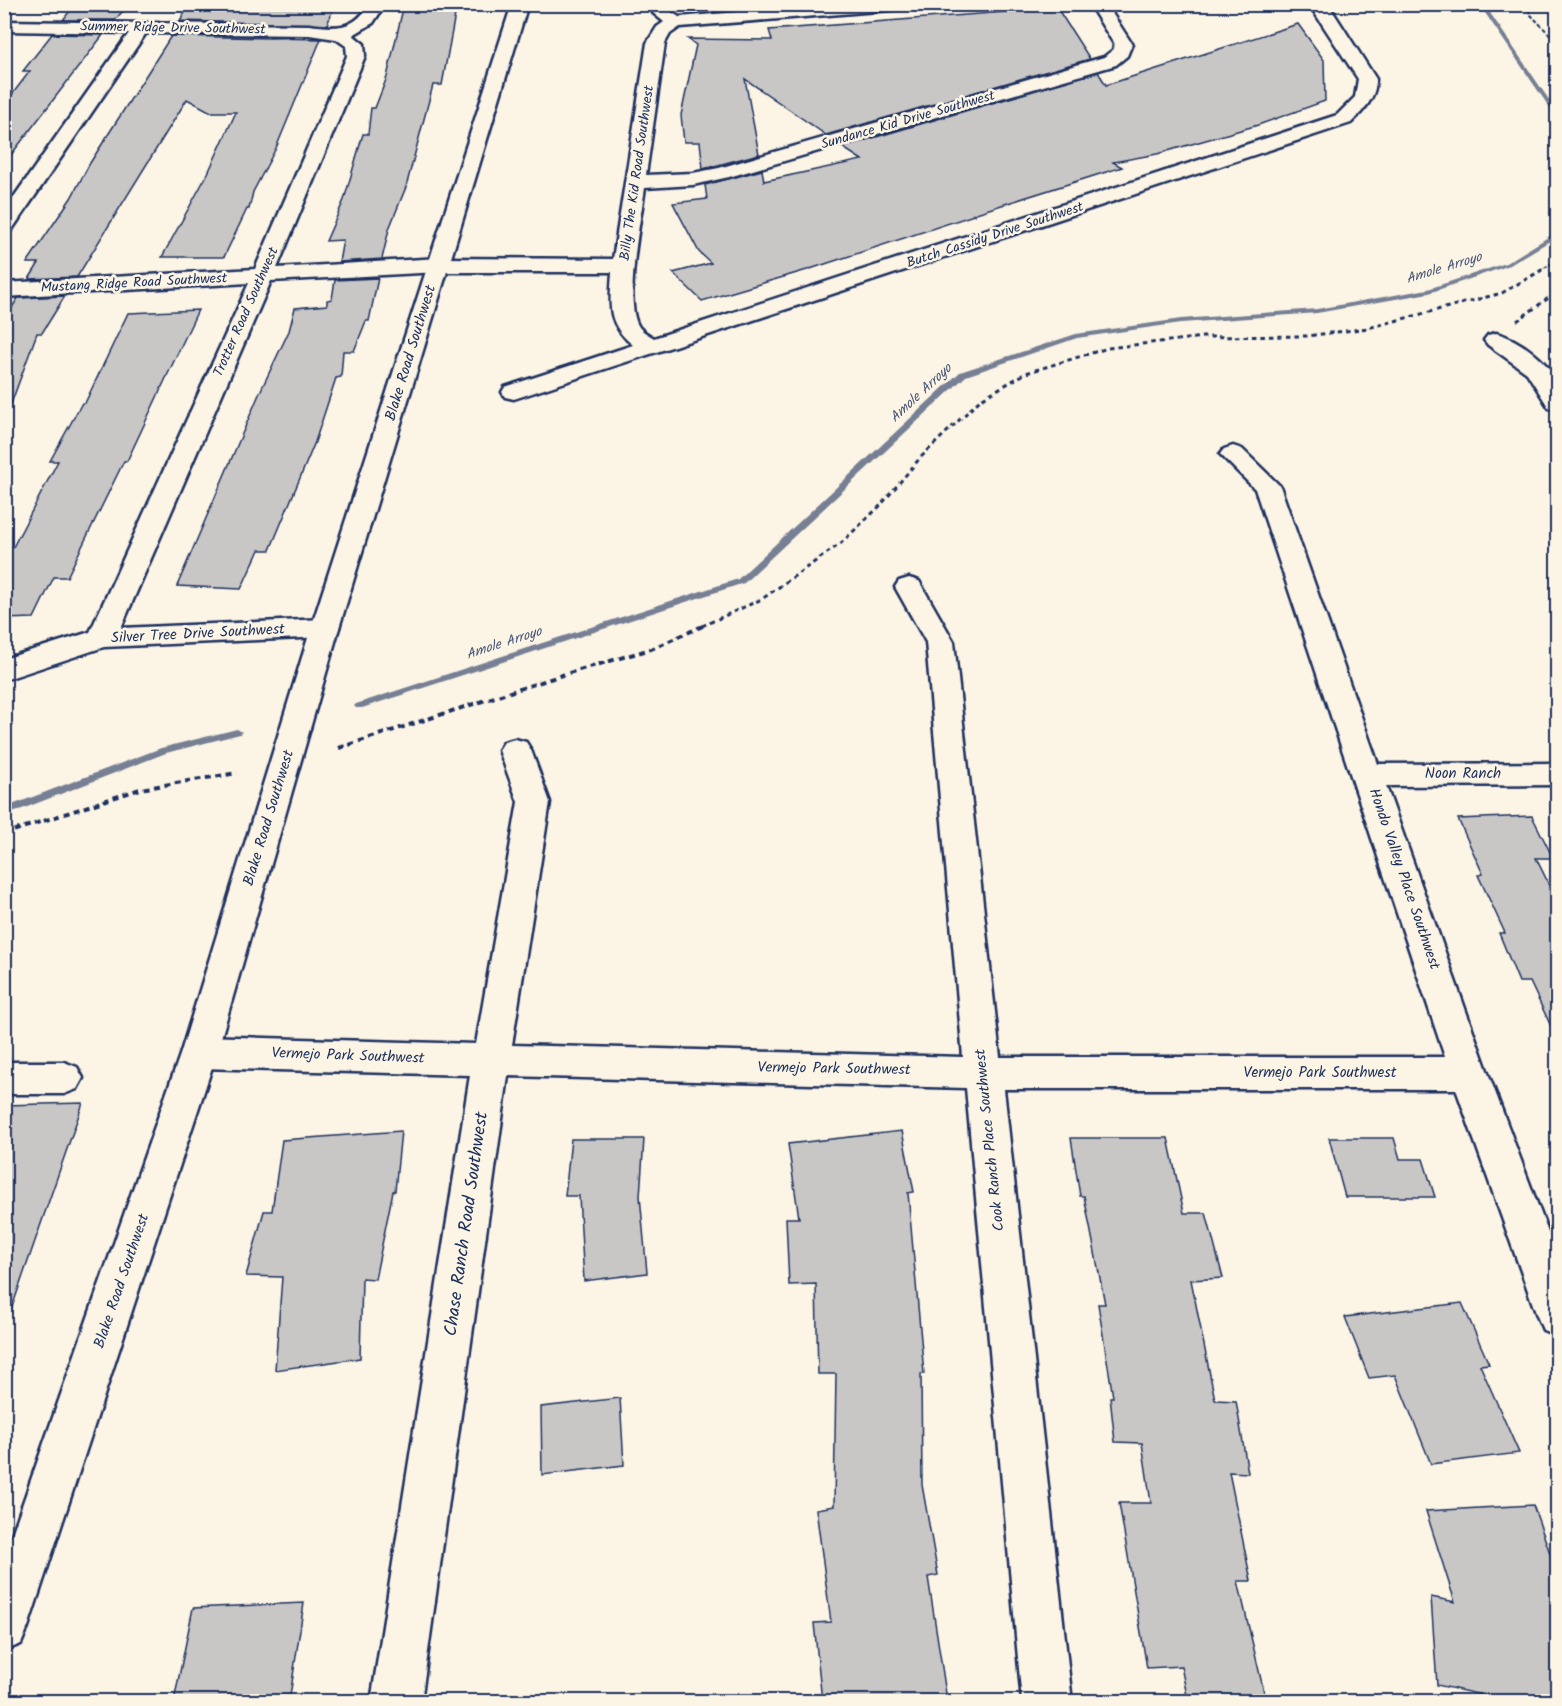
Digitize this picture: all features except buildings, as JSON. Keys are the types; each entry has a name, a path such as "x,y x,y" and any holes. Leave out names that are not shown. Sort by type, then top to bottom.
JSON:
{"street":[{"name":"Blake Road Southwest","path":"6,1617 200,1052 325,628 520,4"},
{"path":"662,4 661,14 676,22 902,4"},
{"name":"Sundance Kid Drive Southwest","path":"635,182 693,179 722,173 1110,61 1121,52 1123,44 1097,4"},
{"name":"Butch Cassidy Drive Southwest","path":"514,392 1344,119 1367,91 1366,79 1324,11 1317,4"},
{"path":"341,34 366,21 374,14 377,5"},
{"name":"Billy The Kid Road Southwest","path":"650,347 629,330 621,310 623,266 656,43 663,31 676,22"},
{"name":"Summer Ridge Drive Southwest","path":"4,26 309,30 341,34"},
{"path":"4,227 141,28"},
{"name":"Trotter Road Southwest","path":"102,638 263,275 356,56 355,44 341,34"},
{"name":"Mustang Ridge Road Southwest","path":"4,290 439,265 623,266"},
{"path":"1496,340 1536,368 1557,403"},
{"name":"Hondo Valley Place Southwest","path":"1233,454 1267,486 1469,1073 1557,1316"},
{"name":"Cook Ranch Place Southwest","path":"909,586 940,642 1047,1701"},
{"name":"Silver Tree Drive Southwest","path":"4,670 102,638 325,628"},
{"name":"Chase Ranch Road Southwest","path":"396,1701 491,1060 534,802 515,750"},
{"name":"Noon Ranch","path":"1368,775 1557,774"},
{"name":"Vermejo Park Southwest","path":"200,1052 984,1073 1469,1073"},
{"path":"4,1078 64,1078"}],"path":[{"path":"1525,4 1531,15 1557,43"},
{"path":"339,748 562,675 651,649 762,599 840,544 880,506 920,458 981,399 1026,373 1108,348 1203,337 1307,336 1368,328 1502,293 1557,260"},
{"path":"1496,340 1521,317 1557,291"},
{"path":"4,834 140,789 237,772"}],"waterway":[{"name":"Amole Arroyo","path":"1481,4 1558,118"},
{"name":"Amole Arroyo","path":"359,706 741,581 963,374 1076,336 1181,321 1317,311 1429,291 1508,264 1558,233"},
{"name":"Amole Arroyo","path":"4,812 164,750 237,732"}]}
